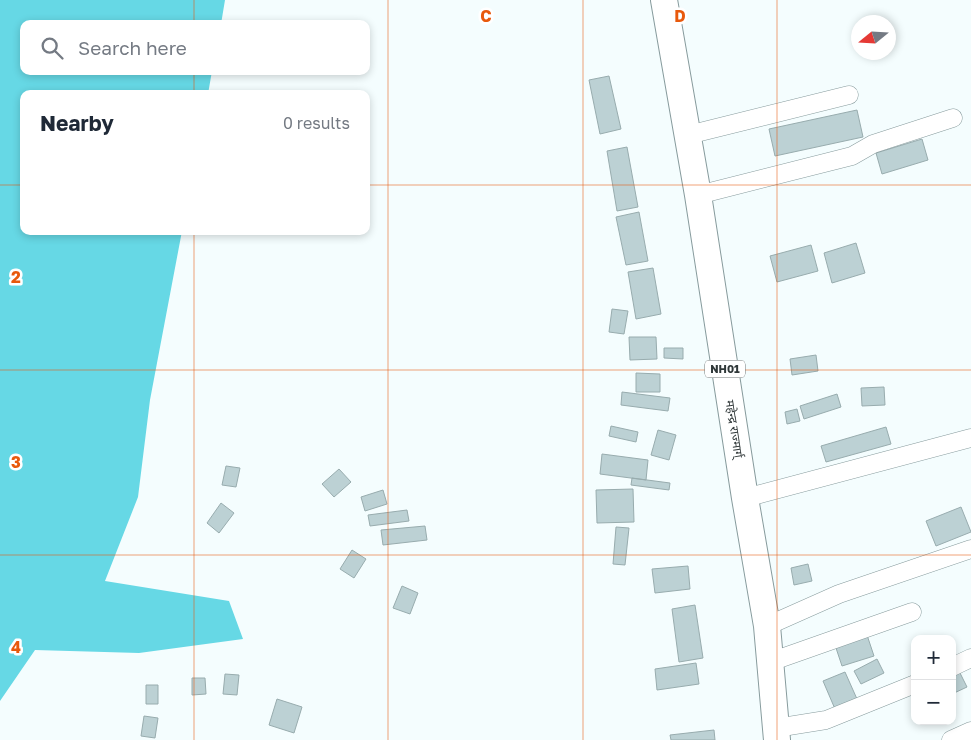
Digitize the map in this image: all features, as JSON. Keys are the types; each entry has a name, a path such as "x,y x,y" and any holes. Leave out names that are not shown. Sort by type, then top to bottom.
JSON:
{"highway":[{"name":"महेन्द्र राज्मार्ग्","path":"664,0 698,195 744,498 766,626 777,734"}],"street":[{"path":"688,136 849,95"},
{"path":"698,195 852,156 873,144 953,118"},
{"path":"744,498 971,438"},
{"path":"766,626 839,594 971,549"},
{"path":"770,662 912,612"},
{"path":"956,664 971,658"},
{"path":"777,734 866,706 911,686"},
{"path":"951,740 971,731"}],"shaded area":[{"path":"0,0 225,0 222,20 20,20 20,75 211,75 209,90 20,90 20,235 181,235 150,400 138,497 105,581 229,601 243,639 139,653 35,650 0,701"}],"building":[{"path":"609,76 621,129 600,134 589,80"},
{"path":"857,110 863,137 775,156 769,129"},
{"path":"922,139 928,160 882,174 876,153"},
{"path":"627,147 638,207 617,211 607,151"},
{"path":"639,212 648,261 626,265 616,217"},
{"path":"856,243 865,273 832,283 824,253"},
{"path":"811,245 818,271 777,282 770,256"},
{"path":"653,268 661,314 636,319 628,272"},
{"path":"612,309 628,311 624,334 609,332"},
{"path":"629,337 656,337 657,359 630,360"},
{"path":"664,348 683,348 683,359 664,358"},
{"path":"816,355 818,371 792,375 790,359"},
{"path":"636,373 660,374 660,392 636,392"},
{"path":"884,387 885,405 862,406 861,388"},
{"path":"622,392 670,398 668,411 621,405"},
{"path":"837,394 841,407 804,419 800,406"},
{"path":"797,409 800,421 787,424 785,412"},
{"path":"611,426 638,432 636,442 609,436"},
{"path":"886,427 891,444 826,462 821,446"},
{"path":"658,430 676,435 669,460 651,455"},
{"path":"602,454 648,460 646,480 600,474"},
{"path":"226,466 240,468 236,487 222,485"},
{"path":"339,469 351,482 334,497 322,484"},
{"path":"632,478 670,483 669,490 631,485"},
{"path":"633,489 634,522 597,523 596,490"},
{"path":"383,490 387,504 365,511 361,497"},
{"path":"221,503 234,513 219,533 207,523"},
{"path":"961,507 971,532 936,546 926,521"},
{"path":"407,510 409,521 370,526 368,515"},
{"path":"425,526 427,540 383,545 381,530"},
{"path":"616,527 629,528 625,565 613,564"},
{"path":"352,550 366,559 354,578 340,569"},
{"path":"808,564 812,581 794,585 791,568"},
{"path":"688,566 690,589 655,593 652,569"},
{"path":"402,586 418,593 410,614 393,608"},
{"path":"695,605 703,658 679,662 672,609"},
{"path":"867,635 874,656 842,666 835,645"},
{"path":"877,659 884,673 861,684 854,671"},
{"path":"696,663 699,684 657,690 655,669"},
{"path":"956,667 967,687 956,692 956,680"},
{"path":"845,672 857,699 835,709 823,681"},
{"path":"225,674 239,675 237,695 223,694"},
{"path":"192,678 205,678 206,694 192,695"},
{"path":"146,685 158,685 158,704 146,704"},
{"path":"277,699 302,707 294,733 269,725"},
{"path":"144,716 158,718 155,738 141,736"},
{"path":"714,730 715,740 671,740 670,735"}]}
